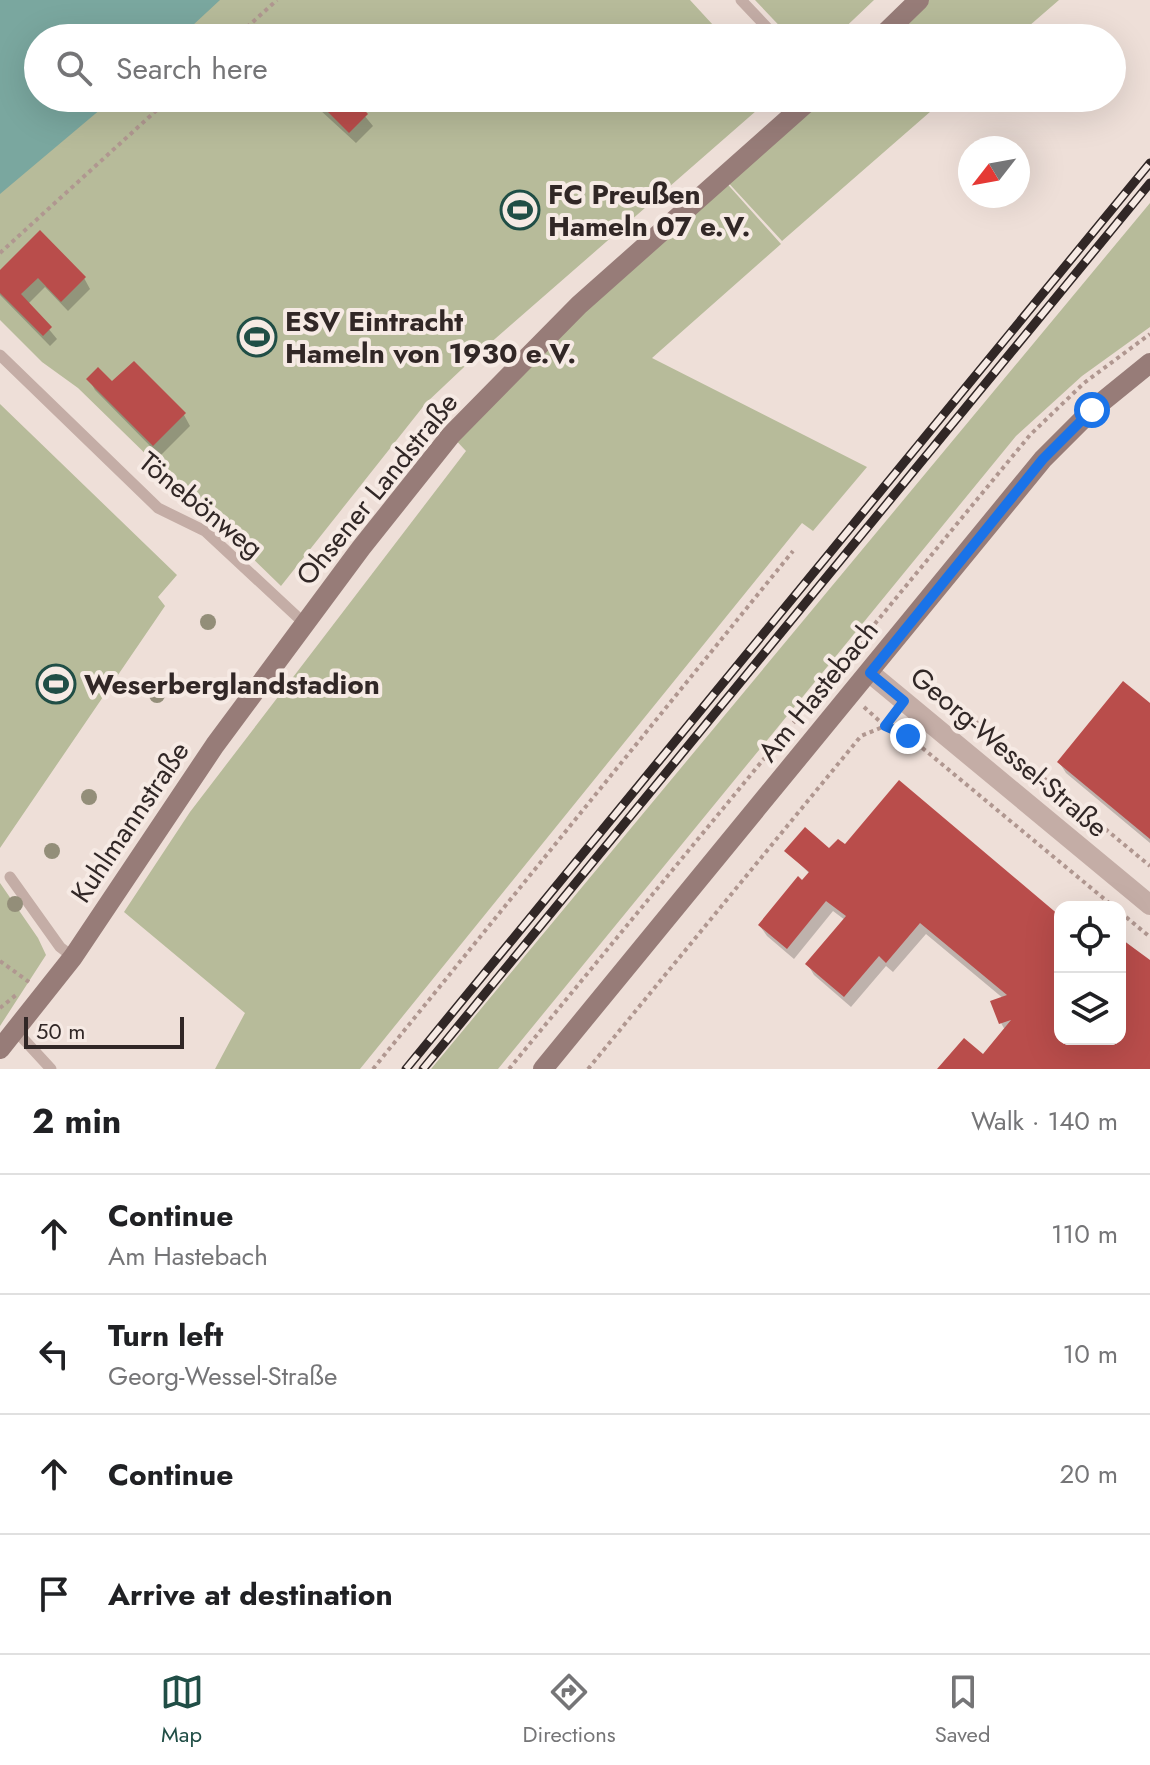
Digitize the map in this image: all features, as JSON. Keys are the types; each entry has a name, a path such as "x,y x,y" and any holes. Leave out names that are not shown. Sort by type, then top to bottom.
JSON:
{"main road":[{"path":"894,24 919,0"},
{"name":"Ohsener Landstraße","path":"305,624 451,435 579,305 796,112"},
{"name":"Am Hastebach","path":"543,1069 1043,459 1092,410 1150,363"},
{"name":"Kuhlmannstraße","path":"0,1049 17,1032 73,957 215,745 305,624"}],"street":[{"name":"Georg-Wessel-Straße","path":"870,673 1150,905"}],"lane":[{"path":"741,0 764,24"},
{"name":"Tönebönweg","path":"0,355 158,508 205,531 305,624"},
{"path":"10,877 60,947 73,957"},
{"path":"17,1032 51,1069"}],"path":[{"path":"250,24 277,0"},
{"path":"0,253 155,112"},
{"path":"509,1069 937,545"},
{"path":"373,1069 793,551"},
{"path":"588,1069 861,736 885,726 923,678 1150,866"},
{"path":"885,726 908,736 1107,901"},
{"path":"1126,917 1150,937"},
{"path":"0,961 31,983"}],"green space":[{"name":"ESV Eintracht Hameln von 1930 e.V.","path":"0,0 690,0 712,24 24,24 24,112 755,112 480,352 426,403 281,586 78,388 42,362 0,320"},
{"path":"755,0 874,0 849,24 778,24"},
{"path":"921,0 1059,0 1031,24 896,24"},
{"path":"798,112 930,112 782,241 724,178"},
{"path":"722,178 781,244 652,358 867,467 813,531 802,523 360,1069 215,1069 245,1013 124,912 190,812 466,451 451,435"},
{"path":"1150,203 1150,327 1082,376 1016,436 498,1069 431,1069"},
{"name":"Weserberglandstadion","path":"0,404 177,575 158,597 165,606 0,848"},
{"path":"0,883 38,938 46,955 0,1026"}],"water":[{"path":"0,0 220,0 194,24 24,24 24,112 97,112 0,194"}],"building":[{"path":"328,112 366,112 368,114 349,133"},
{"path":"40,230 86,277 61,302 38,278 21,294 52,327 43,336 0,293 0,270"},
{"path":"134,361 186,413 153,446 86,379 98,367 112,381"},
{"path":"1123,681 1150,703 1150,839 1057,762"},
{"path":"899,780 1054,911 1054,1045 1126,1045 1126,942 1150,960 1150,1069 937,1069 964,1038 983,1054 1011,1020 999,1024 990,1001 1007,995 920,923 886,963 879,956 844,997 805,964 846,916 826,901 787,949 758,925 798,876 802,880 809,872 784,851 805,827 829,848 838,839 845,844"}],"railway":[{"path":"406,1069 1150,163"},
{"path":"423,1069 1150,183"}],"place":[{"name":"FC Preußen Hameln 07 e.V.","path":"520,210"},
{"name":"ESV Eintracht Hameln von 1930 e.V.","path":"257,337"},
{"name":"Weserberglandstadion","path":"56,684"}],"route":[{"path":"908,736 885,726 904,701 870,673 1043,459 1092,410"}]}
